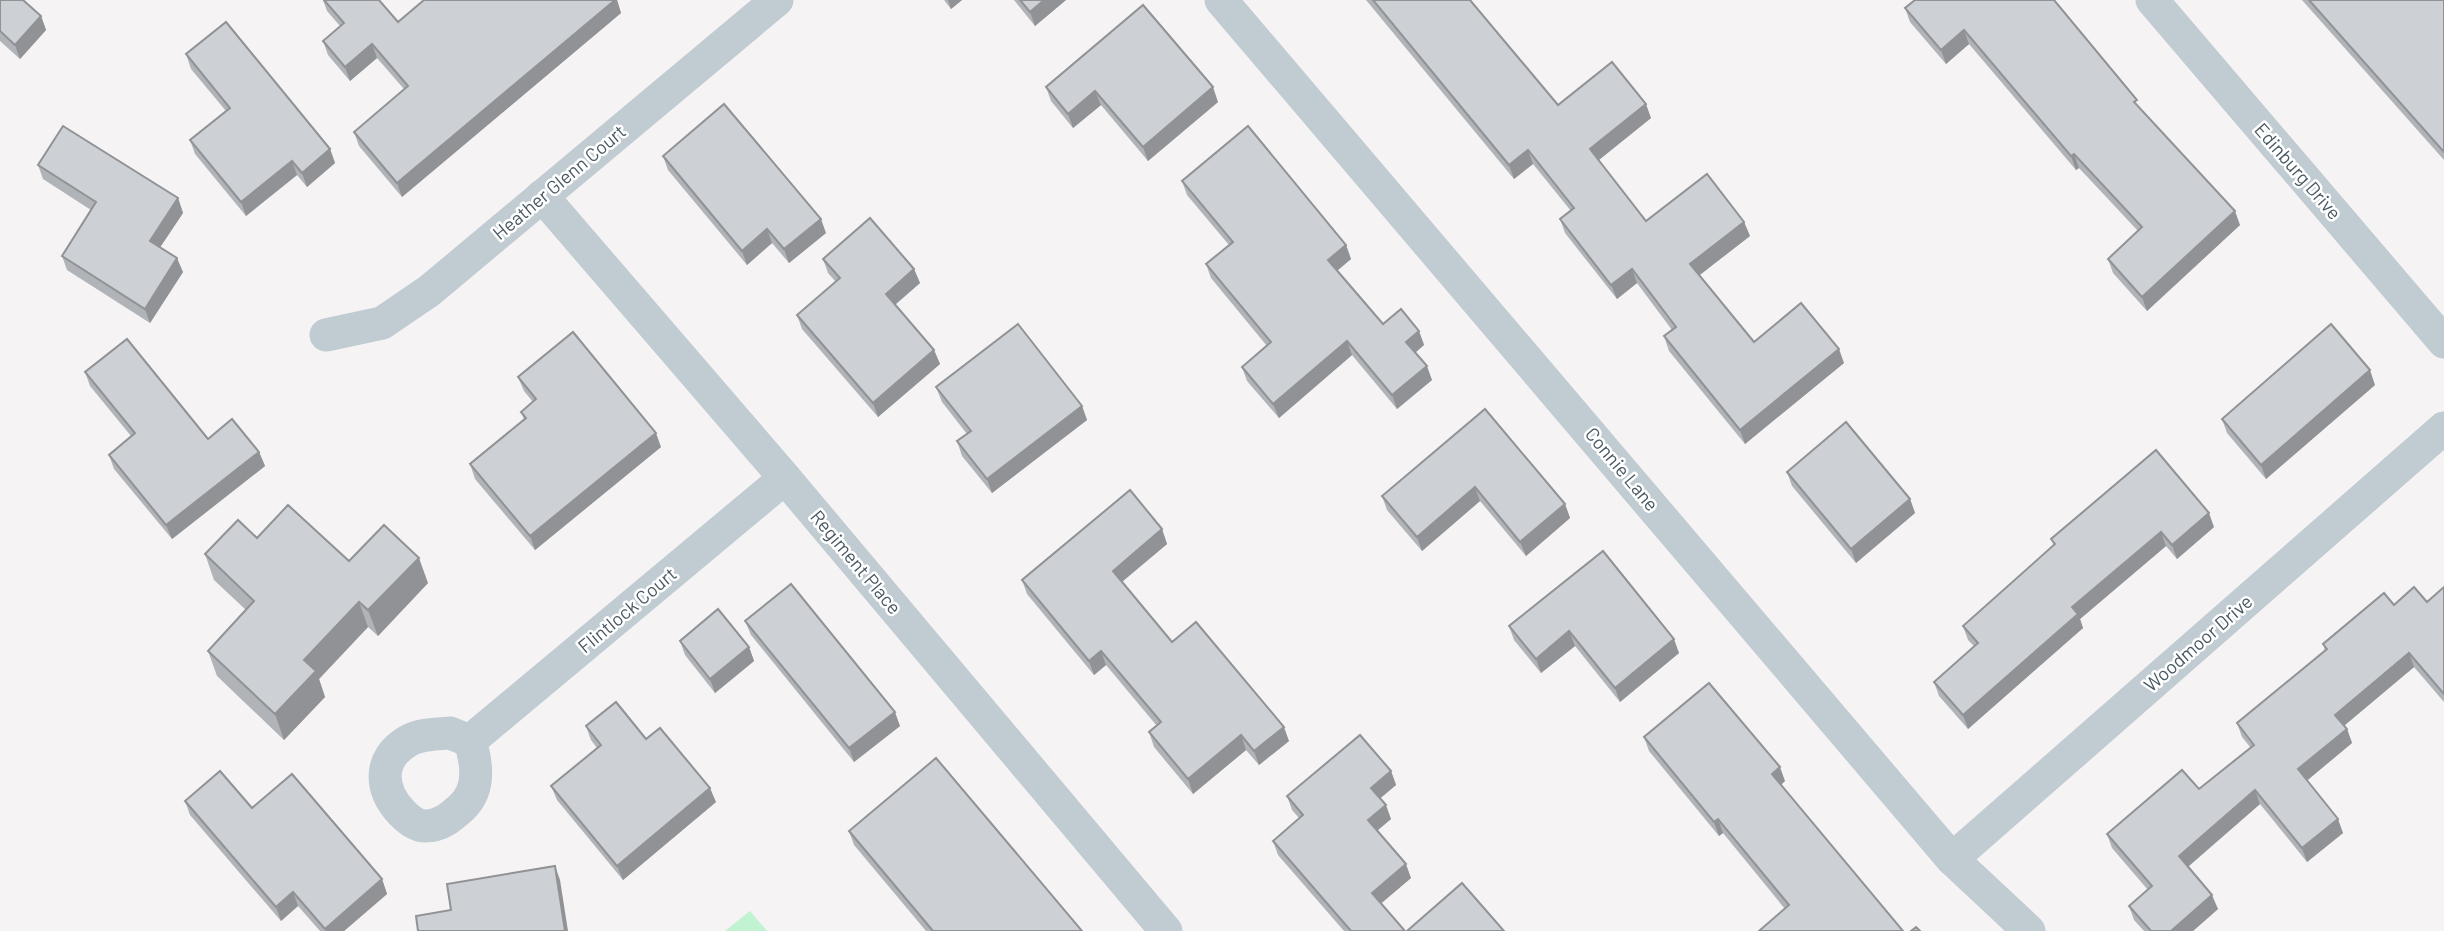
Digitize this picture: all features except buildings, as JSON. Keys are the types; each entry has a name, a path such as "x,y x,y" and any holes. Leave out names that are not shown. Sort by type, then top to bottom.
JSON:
{"street":[{"name":"Heather Glenn Court","path":"326,335 382,323 429,291 777,0"},
{"name":"Connie Lane","path":"1221,0 1952,859 2029,931"},
{"name":"Edinburg Drive","path":"2152,0 2444,342"},
{"name":"Regiment Place","path":"542,196 785,478 1166,931"},
{"name":"Woodmoor Drive","path":"1952,859 2444,428"},
{"name":"Flintlock Court","path":"470,741 785,478"}],"green space":[{"path":"750,911 767,931 725,931"}]}
